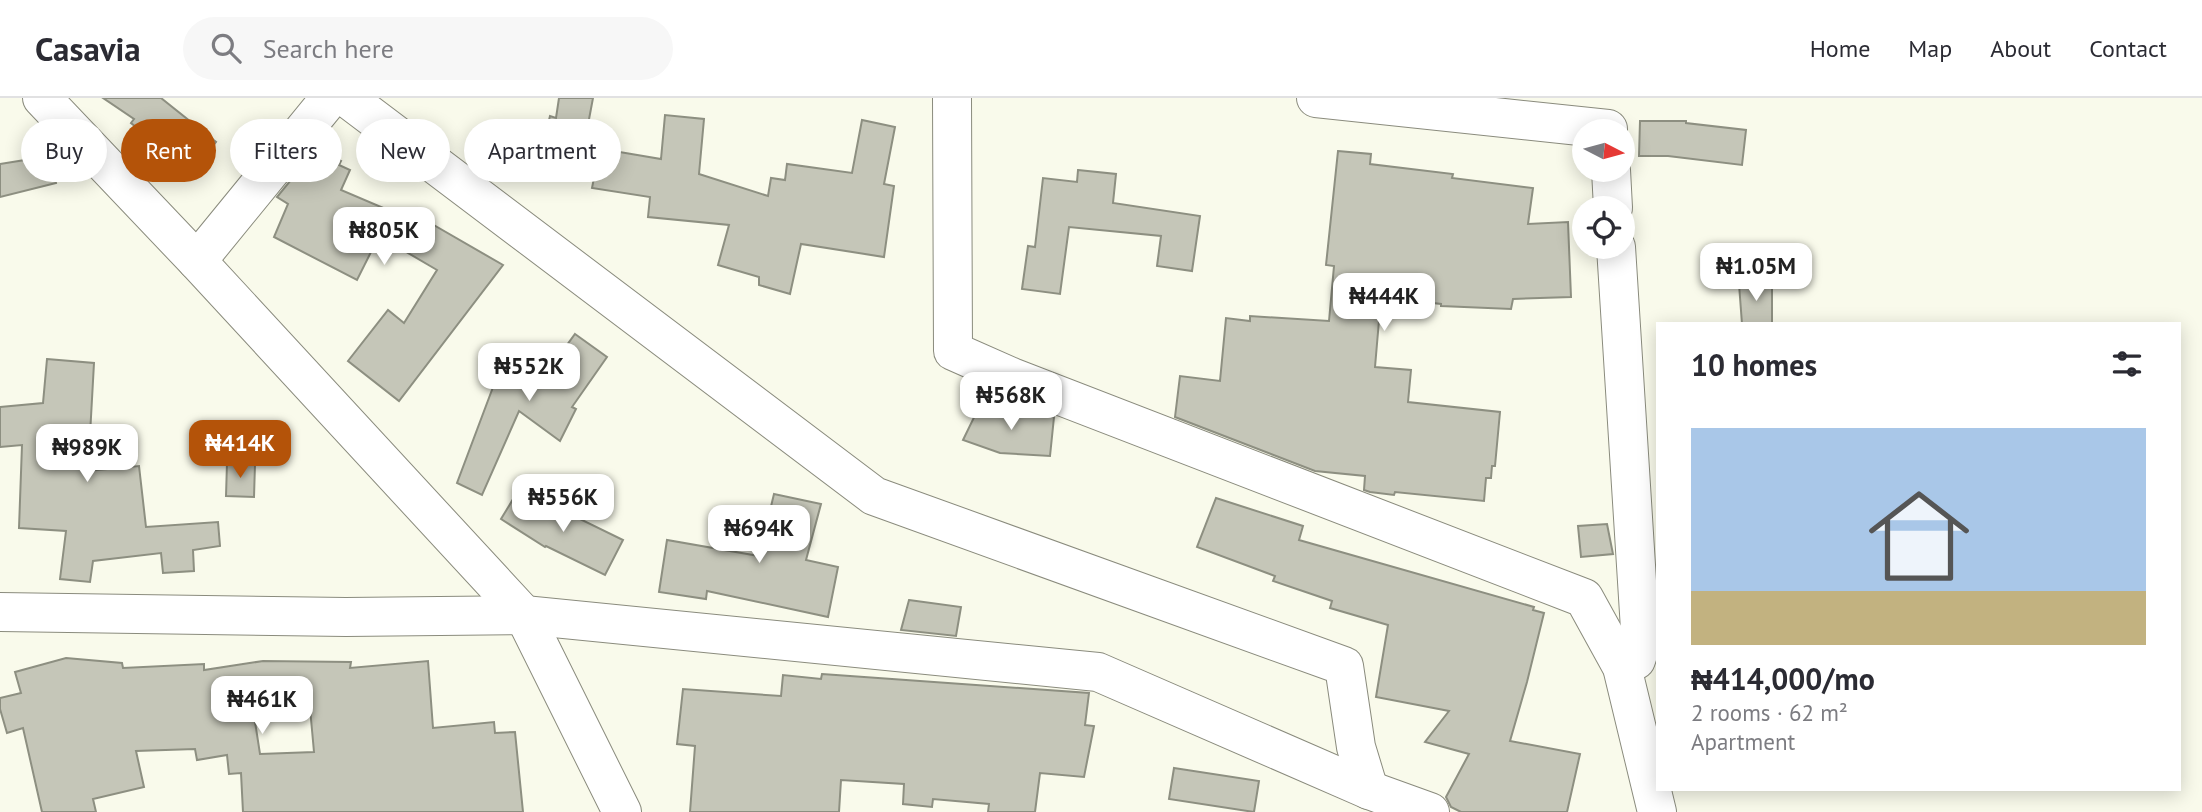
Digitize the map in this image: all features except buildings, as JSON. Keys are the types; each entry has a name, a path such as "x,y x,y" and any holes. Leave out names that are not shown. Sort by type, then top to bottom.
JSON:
{"street":[{"path":"42,98 197,261 524,615 622,812"},
{"path":"197,261 330,98"},
{"path":"347,98 874,496 1344,666 1356,747 1369,790"},
{"path":"952,98 953,351 1014,378 1584,598 1622,667 1657,812"},
{"path":"1316,98 1608,119"},
{"path":"1617,259 1642,645 1636,660 1622,667"},
{"path":"0,612 345,617 524,615 1098,672 1369,790 1430,812"}]}
